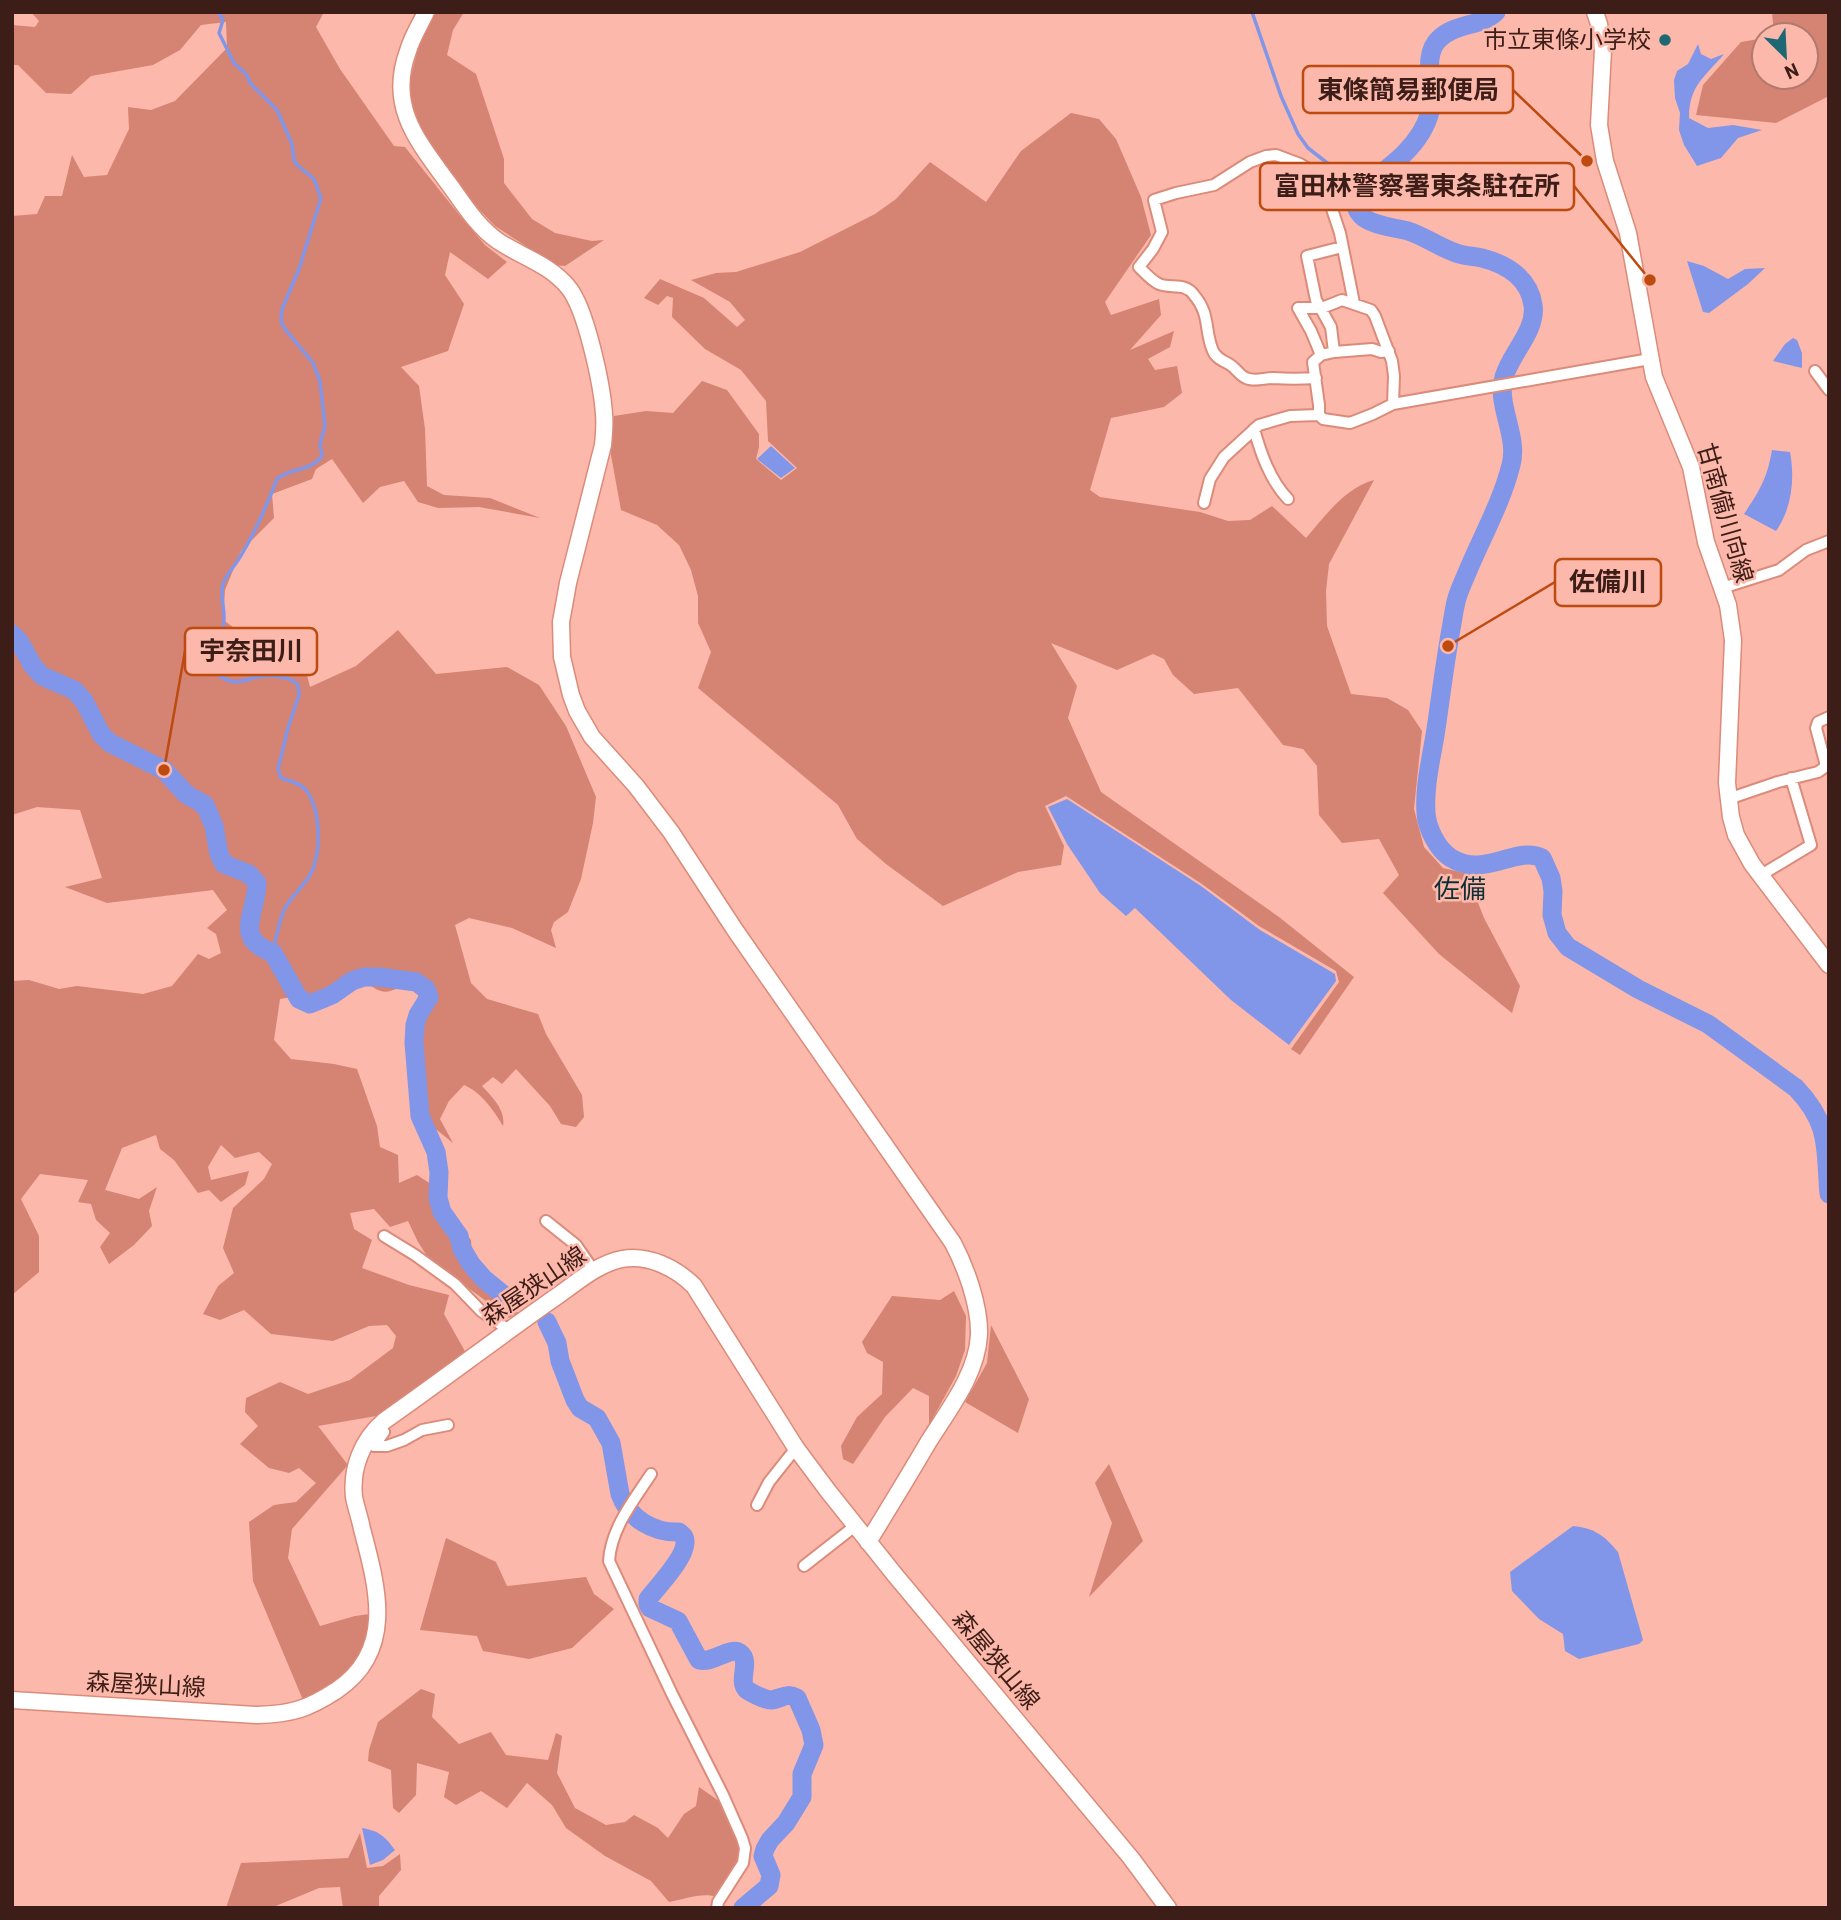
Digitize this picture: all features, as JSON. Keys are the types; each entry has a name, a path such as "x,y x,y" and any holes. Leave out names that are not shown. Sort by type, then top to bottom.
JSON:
{"main road":[{"path":"426,12 408,48 400,86 411,130 486,231 498,241 543,264 570,289 586,326 601,390 605,428 603,445 568,583 561,622 562,657 571,695 592,737 636,786 671,832 735,930 953,1243 968,1280 978,1318 979,1337 970,1373 868,1542"},
{"name":"甘南備川向線","path":"1595,12 1600,24 1603,50 1599,106 1601,143 1628,233 1654,377 1691,467 1706,542 1728,605 1733,640 1727,783 1736,835 1761,875 1829,965"},
{"name":"森屋狭山線","path":"12,1700 257,1715 292,1713 308,1707 341,1687 365,1662 377,1629 377,1592 354,1487 357,1462 363,1446 379,1426 594,1271 620,1259 640,1259 662,1264 687,1279 703,1298 796,1448 855,1526 1131,1858 1168,1908"}],"street":[{"path":"1316,378 1250,380 1223,362 1214,352 1206,316 1192,292 1179,286 1162,286 1139,267 1162,232 1154,200 1214,186 1250,162 1266,156 1276,155 1300,164 1308,169 1330,203 1354,303"},
{"path":"1334,352 1331,327 1316,300 1307,256 1342,247"},
{"path":"1321,355 1298,308 1322,308 1342,300 1371,310 1389,351 1394,376 1393,404"},
{"path":"1318,415 1313,362 1321,355 1334,352 1372,349 1389,351"},
{"path":"1204,503 1210,479 1224,457 1259,425 1290,416 1318,415 1323,419 1350,423 1393,404 1650,359"},
{"path":"1815,371 1829,390"},
{"path":"1254,429 1271,477 1288,499"},
{"path":"1722,588 1779,570 1806,550 1824,542 1829,552"},
{"path":"1728,799 1818,772 1825,767 1826,756 1816,728 1818,722 1829,717"},
{"path":"1761,875 1811,845 1791,778"},
{"path":"546,1222 576,1245 594,1271"},
{"path":"384,1236 445,1277 481,1311 509,1330"},
{"path":"379,1426 384,1432 374,1446 387,1446 422,1430 448,1426"},
{"path":"757,1506 769,1482 796,1448"},
{"path":"651,1474 614,1536 609,1560 723,1795 745,1848 743,1863 718,1902 717,1908"},
{"path":"804,1566 855,1526"}],"shaded area":[{"path":"31,12 324,12 316,27 340,69 394,146 405,147 485,245 507,262 488,279 450,252 445,275 464,304 448,351 401,367 419,386 425,429 427,486 444,495 490,498 540,518 479,507 438,508 418,502 404,481 380,487 363,503 332,459 316,469 312,479 272,494 274,518 241,551 225,590 223,620 260,646 303,659 310,687 356,666 398,630 436,674 507,667 539,685 566,726 596,797 581,879 568,912 554,922 551,930 556,948 512,928 469,918 455,925 471,983 487,999 538,1014 546,1034 582,1095 584,1117 576,1127 561,1124 550,1106 516,1069 502,1084 493,1077 482,1086 500,1109 503,1126 481,1097 464,1085 449,1101 440,1119 453,1143 427,1122 418,1100 412,1044 421,1002 411,980 386,992 375,988 362,977 331,1004 324,1005 302,995 280,999 274,1040 291,1059 357,1069 377,1126 380,1147 398,1155 399,1183 417,1175 440,1190 451,1217 471,1240 478,1270 505,1295 518,1313 509,1318 429,1259 408,1221 390,1227 374,1209 350,1213 354,1229 372,1240 362,1268 409,1285 449,1295 444,1314 466,1353 382,1415 318,1426 348,1465 292,1529 288,1558 320,1626 370,1614 363,1645 351,1668 331,1686 303,1700 253,1581 249,1522 274,1505 296,1502 316,1483 299,1468 289,1473 269,1468 240,1444 258,1426 245,1412 246,1398 280,1382 308,1394 350,1380 393,1348 396,1336 387,1325 369,1326 333,1341 271,1334 244,1310 220,1320 203,1314 218,1286 234,1273 223,1248 233,1208 264,1179 272,1164 259,1152 235,1158 221,1145 208,1167 211,1180 249,1171 245,1185 221,1202 209,1190 198,1193 174,1160 160,1149 156,1135 122,1148 105,1190 139,1199 157,1187 149,1211 152,1226 134,1245 109,1264 100,1247 110,1233 96,1220 91,1204 78,1202 88,1180 40,1174 21,1199 39,1236 39,1272 12,1295 12,981 29,980 59,989 77,986 143,994 172,986 198,954 209,959 221,953 216,934 207,928 227,910 213,890 107,903 65,887 102,878 80,810 37,807 12,815 12,216 37,214 45,196 62,196 72,155 84,177 107,175 129,129 128,107 151,110 175,101 227,48 226,22 201,25 180,50 153,65 91,76 71,94 46,93 18,65 12,65 12,25 35,27 39,21"},
{"path":"434,12 464,12 453,30 447,55 476,74 504,159 504,183 532,219 555,233 592,241 604,240 565,266 555,265 495,226 440,164 411,113 409,84 419,44"},
{"path":"1772,12 1829,12 1829,96 1776,123 1696,115 1703,85 1741,42 1750,40 1750,91 1820,91 1820,21 1773,21"},
{"path":"1071,113 1099,119 1116,139 1141,197 1151,235 1105,302 1111,315 1159,299 1161,315 1130,350 1174,331 1170,347 1148,359 1155,370 1177,366 1182,393 1164,407 1111,418 1090,490 1100,497 1200,512 1228,521 1250,520 1272,506 1306,538 1345,496 1374,480 1329,564 1326,591 1327,626 1351,694 1387,698 1408,710 1422,731 1414,809 1424,847 1443,868 1469,874 1480,880 1475,895 1484,918 1520,986 1512,1013 1439,954 1383,893 1399,875 1379,839 1342,843 1319,815 1317,766 1303,749 1283,745 1238,688 1194,694 1173,675 1164,659 1153,654 1117,670 1051,643 1077,686 1068,718 1101,792 1279,917 1354,977 1300,1055 1291,1049 1339,982 1336,971 1259,926 1202,884 1066,796 1045,806 1064,846 1061,865 1018,872 943,906 857,839 838,805 698,688 711,652 698,623 698,596 691,570 679,545 657,525 621,510 609,444 614,416 646,411 673,413 702,381 727,390 759,434 756,459 781,480 797,468 768,441 766,401 741,370 705,349 672,317 673,298 667,296 658,305 644,298 660,279 704,298 737,327 745,320 730,302 691,280 716,273 736,272 800,252 875,214 896,199 930,162 986,202 1021,151"},
{"path":"954,1291 966,1316 965,1350 956,1376 929,1425 929,1396 913,1388 885,1417 853,1464 843,1459 841,1446 857,1417 882,1394 883,1362 867,1353 862,1342 892,1296 940,1300"},
{"path":"991,1325 1029,1399 1018,1433 965,1402 987,1363"},
{"path":"1109,1464 1143,1541 1089,1597 1112,1523 1095,1483"},
{"path":"446,1538 496,1562 507,1586 586,1577 594,1594 614,1609 572,1648 529,1659 483,1651 477,1636 420,1630"},
{"path":"421,1689 435,1694 432,1717 459,1744 491,1732 506,1755 548,1760 556,1733 562,1736 557,1773 575,1808 606,1825 625,1822 634,1815 658,1828 668,1838 684,1814 696,1806 699,1787 719,1801 739,1840 741,1850 739,1863 718,1897 700,1896 669,1902 651,1881 605,1856 566,1828 552,1805 527,1783 507,1808 481,1791 456,1805 444,1797 449,1772 417,1763 416,1795 399,1813 393,1808 391,1770 368,1761 369,1750 378,1722"},
{"path":"360,1833 367,1868 383,1866 400,1854 401,1870 379,1896 379,1908 343,1908 340,1887 319,1888 271,1908 226,1908 241,1863 348,1858"}],"water":[{"path":"1698,44 1701,54 1711,59 1724,54 1695,89 1689,118 1708,128 1733,125 1762,130 1738,138 1721,158 1697,166 1684,145 1679,130 1680,113 1675,98 1674,80 1677,71 1688,64"},
{"path":"1687,261 1704,266 1728,279 1745,269 1765,268 1709,313 1703,312"},
{"path":"1793,338 1797,340 1802,353 1802,368 1773,361"},
{"path":"771,446 795,468 781,478 757,459"},
{"path":"1772,450 1790,452 1792,472 1789,503 1776,531 1744,514 1762,484"},
{"path":"1067,799 1201,886 1260,930 1335,974 1336,981 1289,1045 1231,1000 1135,908 1126,916 1100,893 1067,844 1048,807"},
{"path":"1573,1526 1598,1533 1618,1552 1643,1640 1639,1644 1579,1659 1565,1651 1563,1634 1539,1619 1512,1591 1510,1572"},
{"path":"362,1828 381,1835 395,1850 383,1860 370,1865"}],"waterway":[{"path":"218,12 223,20 219,33 234,63 277,110 292,144 294,160 314,179 321,198 299,269 282,309 281,321 313,363 320,381 325,426 320,444 322,456 312,465 277,479 251,538 223,584 224,621 212,658 214,670 227,680 238,682 274,676 291,680 299,688 278,769 281,778 295,782 306,790 311,798 317,820 317,855 310,875 284,910 273,953"},
{"path":"1252,12 1281,96 1298,134 1308,148 1335,169 1355,193"},
{"path":"1496,12 1483,20 1452,30 1439,39 1431,54 1431,103 1425,125 1400,158 1355,193 1355,204 1359,212 1372,222 1408,231 1456,253 1482,258 1508,268 1527,287 1533,305 1531,323 1507,368 1502,388 1512,443 1511,465 1455,606 1427,781 1428,825 1441,849 1451,858 1464,863 1488,864 1522,855 1542,858 1551,878 1552,915 1557,933 1568,947 1638,989 1708,1024 1796,1088 1821,1126 1826,1150 1829,1194"},
{"path":"12,634 42,676 74,690 84,701 101,734 110,743 164,770 186,794 205,805 214,826 219,854 224,864 249,874 257,883 250,924 253,940 273,953 299,999 310,1004 364,977 416,982 426,989 429,997 418,1015 414,1043 420,1116 436,1152 439,1172 438,1198 442,1212 459,1236 462,1249 471,1264 484,1279 513,1299"},
{"path":"547,1322 557,1343 560,1361 575,1400 580,1408 597,1418 611,1443 624,1503 643,1523 660,1530 679,1532 685,1538 681,1555 648,1599 650,1608 678,1621 699,1660 709,1660 736,1651 740,1653 744,1661 743,1681 746,1689 769,1700 787,1696 797,1698 811,1730 814,1745 802,1774 802,1797 786,1823 770,1840 763,1856 771,1875 769,1886 743,1908"}],"place":[{"name":"市立東條小学校","path":"1665,40"},
{"name":"東條簡易郵便局","path":"1587,161"},
{"name":"富田林警察署東条駐在所","path":"1650,280"},
{"name":"佐備川","path":"1448,646"},
{"name":"宇奈田川","path":"164,770"}],"district":[{"name":"佐備","path":"1460,889"}]}
